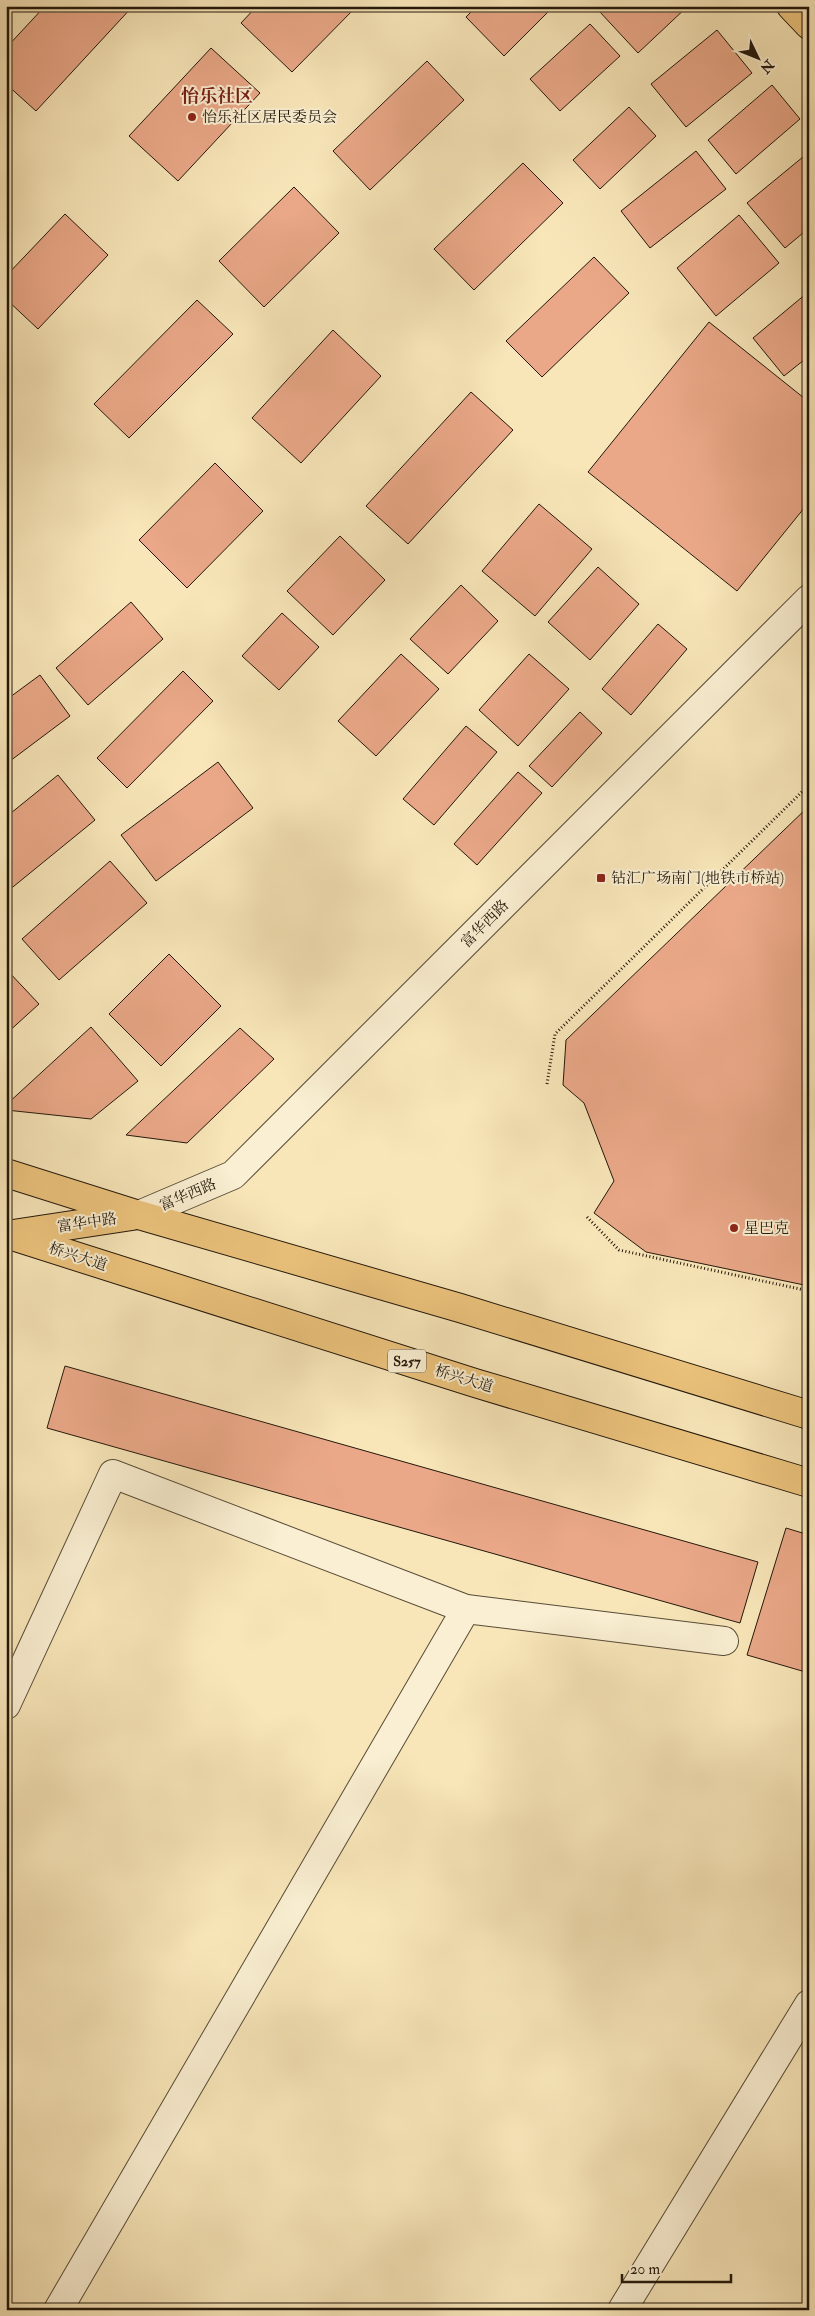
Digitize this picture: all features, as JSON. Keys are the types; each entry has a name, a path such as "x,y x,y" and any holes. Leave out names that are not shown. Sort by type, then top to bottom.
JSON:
{"main road":[{"path":"791,6 809,25"},
{"path":"6,1173 138,1215 460,1308 809,1415"},
{"name":"富华中路","path":"6,1235 138,1215"},
{"name":"桥兴大道","path":"6,1235 476,1382 809,1483"}],"street":[{"name":"富华西路","path":"138,1215 233,1175 809,599"},
{"path":"6,1704 113,1474 466,1609 724,1641"},
{"path":"58,2310 466,1609"},
{"path":"622,2310 809,2004"}],"path":[{"path":"547,1084 555,1034 809,785"},
{"path":"586,1217 619,1250 809,1291"}],"building":[{"path":"45,6 133,6 36,111 6,84 6,48"},
{"path":"257,6 357,6 292,72 241,23"},
{"path":"477,6 554,6 504,56 466,17"},
{"path":"604,6 688,6 638,53 599,11"},
{"path":"590,24 620,56 560,111 530,79"},
{"path":"717,30 752,73 686,127 651,84"},
{"path":"211,48 260,93 178,181 129,136"},
{"path":"427,61 464,100 370,190 333,151"},
{"path":"772,85 800,119 736,174 708,140"},
{"path":"629,107 656,136 600,189 573,160"},
{"path":"696,151 726,189 650,248 621,211"},
{"path":"809,152 809,228 785,248 747,203"},
{"path":"523,163 563,203 474,290 434,249"},
{"path":"294,187 339,233 264,307 219,261"},
{"path":"65,214 108,255 38,329 6,299 6,276"},
{"path":"739,215 779,263 716,316 677,268"},
{"path":"594,257 629,293 542,377 506,341"},
{"path":"807,293 809,356 784,376 753,338"},
{"path":"197,300 233,334 129,438 94,404"},
{"path":"709,322 809,402 809,502 737,591 588,472"},
{"path":"333,330 381,376 301,463 252,418"},
{"path":"471,392 513,430 408,544 366,506"},
{"path":"215,463 263,511 187,588 139,540"},
{"path":"539,504 592,549 535,616 482,571"},
{"path":"340,536 385,580 333,635 287,591"},
{"path":"598,567 639,604 590,660 548,622"},
{"path":"461,585 498,621 448,674 410,639"},
{"path":"131,602 163,639 88,705 56,668"},
{"path":"282,613 319,647 279,690 242,656"},
{"path":"658,624 687,649 631,715 602,689"},
{"path":"401,654 439,689 376,756 338,721"},
{"path":"529,654 569,689 518,746 479,710"},
{"path":"183,671 213,701 127,788 97,758"},
{"path":"40,675 70,716 6,764 6,700"},
{"path":"580,712 602,733 552,787 529,766"},
{"path":"466,726 497,752 434,825 403,799"},
{"path":"218,762 253,808 156,881 121,835"},
{"path":"518,772 542,793 477,865 454,844"},
{"path":"58,775 95,820 8,891 6,888 6,817"},
{"path":"809,806 809,1286 646,1252 594,1213 614,1181 584,1103 563,1085 566,1040"},
{"path":"110,861 147,903 59,980 22,939"},
{"path":"169,954 221,1006 161,1066 109,1014"},
{"path":"6,969 39,1004 6,1034"},
{"path":"91,1027 138,1081 91,1119 6,1110 6,1105"},
{"path":"240,1028 274,1059 187,1143 126,1135"},
{"path":"65,1366 758,1562 740,1623 47,1428"},
{"path":"786,1528 809,1535 809,1673 747,1655"}],"place":[{"name":"怡乐社区居民委员会","path":"192,117"},
{"name":"钻汇广场南门(地铁市桥站)","path":"601,878"},
{"name":"星巴克","path":"734,1228"}],"district":[{"name":"怡乐社区","path":"217,96"}]}
